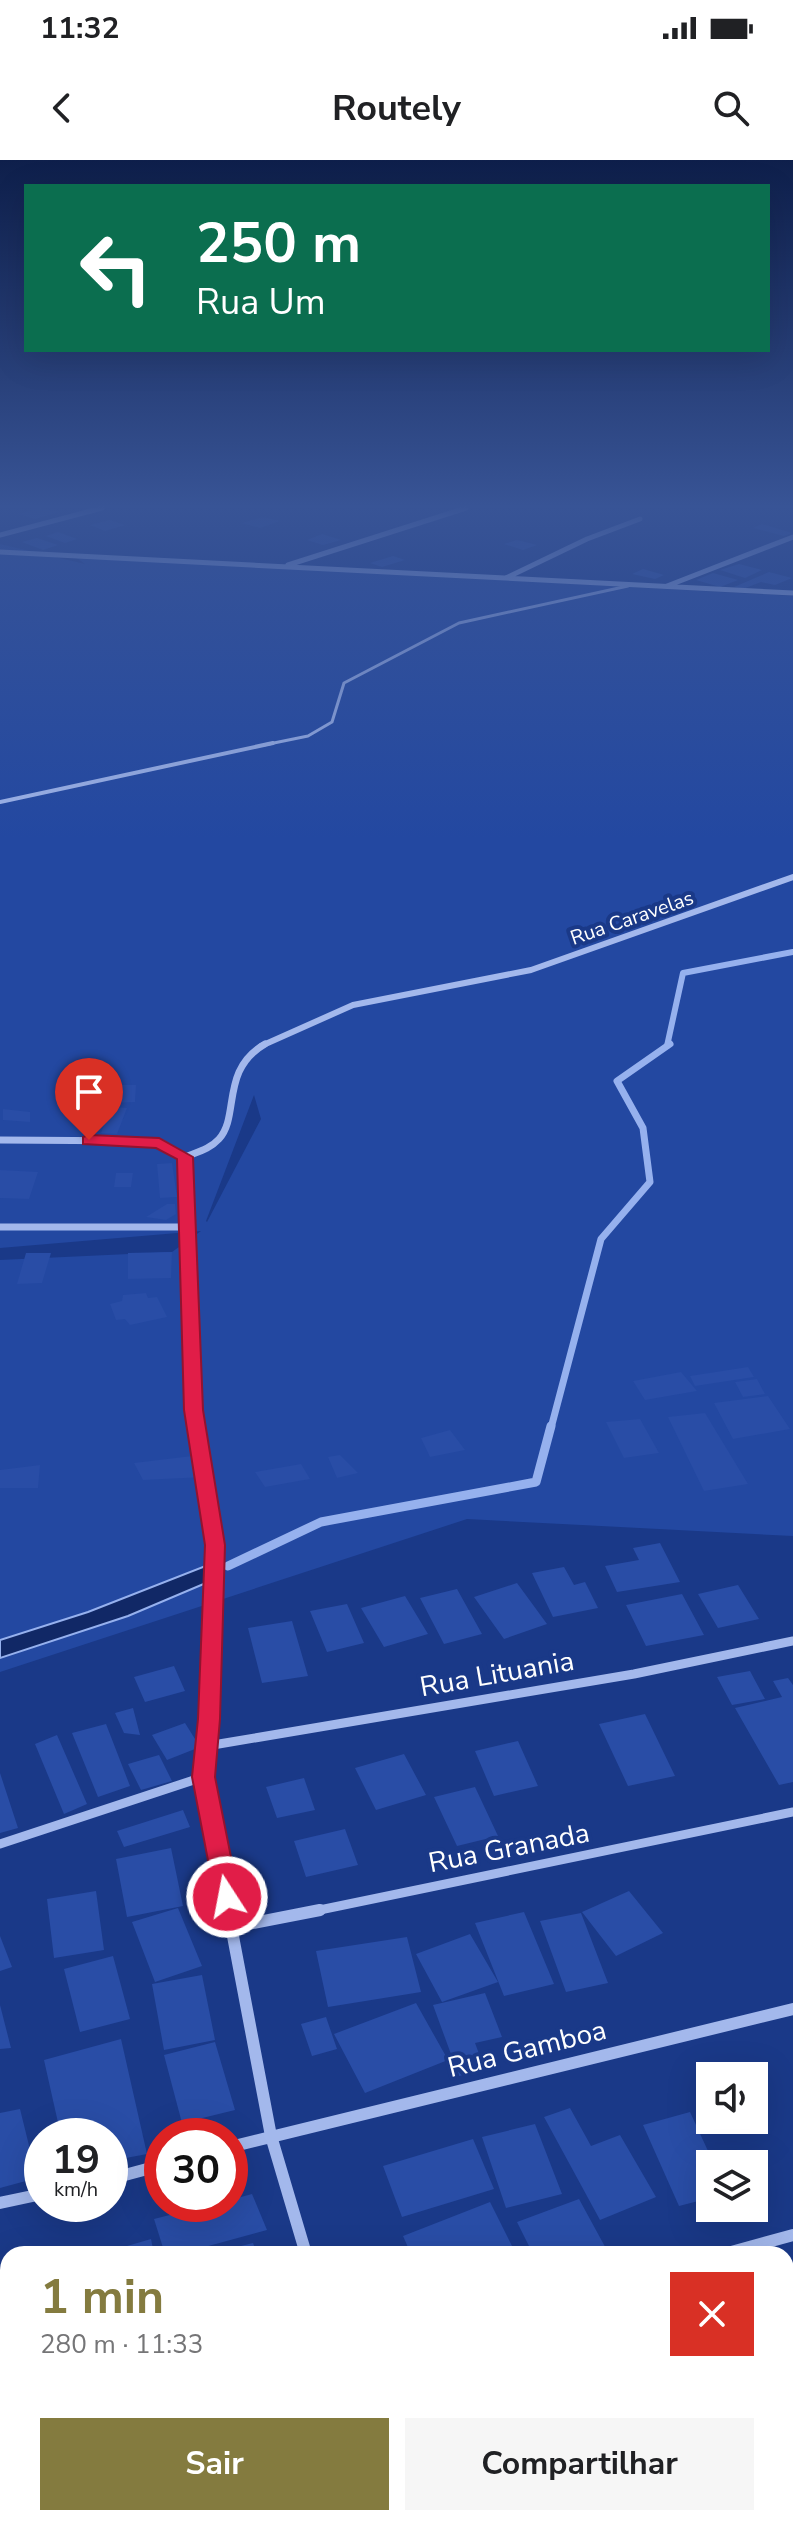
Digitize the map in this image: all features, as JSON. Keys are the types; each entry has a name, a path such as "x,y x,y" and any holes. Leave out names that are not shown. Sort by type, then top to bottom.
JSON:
{"street":[{"name":"Rua Caravelas","path":"185,1157 210,1147 226,1130 233,1081 258,1048 268,1042 353,1005 531,970 793,877"},
{"path":"0,1140 147,1141 159,1143 185,1157 193,1410 215,1545 203,1777 271,2136 304,2246"},
{"path":"0,1227 185,1227"},
{"name":"Rua Lituania","path":"207,1746 634,1674 793,1641"},
{"path":"0,1844 203,1777"},
{"name":"Rua Granada","path":"233,1927 550,1865 793,1812"},
{"name":"Rua Gamboa","path":"248,2142 793,2009"},
{"path":"0,2203 24,2198"},
{"path":"753,2246 793,2235"}],"lane":[{"path":"0,802 308,736 332,722 344,683 459,623 480,618"}],"shaded area":[{"path":"0,618 793,618 793,1536 467,1519 0,1672 0,1260 172,1252 201,1231 0,1248","holes":["254,1095 261,1119 206,1221"]},
{"path":"208,1565 206,1583 128,1616 0,1658 0,1640 88,1612"}],"building":[{"path":"114,1085 136,1085 135,1102 112,1103"},
{"path":"111,1107 127,1108 117,1134 101,1133"},
{"path":"3,1109 30,1112 30,1122 3,1120"},
{"path":"172,1163 177,1197 160,1198 157,1164"},
{"path":"0,1170 38,1172 29,1199 0,1198"},
{"path":"116,1173 133,1173 131,1187 114,1187"},
{"path":"167,1204 175,1204 176,1214 166,1220 146,1217"},
{"path":"172,1252 171,1278 128,1279 128,1253"},
{"path":"26,1253 51,1253 42,1283 17,1284"},
{"path":"146,1293 148,1298 157,1297 167,1317 130,1325 125,1319 116,1320 110,1304 122,1301 123,1295"},
{"path":"748,1367 754,1377 695,1386 690,1376"},
{"path":"681,1372 697,1391 645,1400 633,1381"},
{"path":"757,1379 765,1394 743,1397 735,1382"},
{"path":"768,1396 790,1429 733,1439 714,1403"},
{"path":"705,1413 748,1484 704,1491 668,1417"},
{"path":"640,1419 659,1453 624,1458 606,1422"},
{"path":"450,1430 465,1450 430,1457 421,1438"},
{"path":"340,1455 358,1473 337,1478 328,1457"},
{"path":"192,1456 204,1477 143,1480 134,1463"},
{"path":"301,1464 310,1479 265,1487 255,1472"},
{"path":"40,1465 38,1488 0,1488 0,1470"},
{"path":"660,1543 680,1582 617,1592 605,1566 639,1560 633,1548"},
{"path":"564,1567 574,1585 585,1582 598,1608 553,1617 532,1573"},
{"path":"517,1583 547,1624 504,1639 474,1597"},
{"path":"738,1585 759,1619 718,1628 698,1594"},
{"path":"457,1589 482,1634 444,1644 420,1598"},
{"path":"682,1594 704,1635 646,1646 626,1605"},
{"path":"405,1596 428,1634 384,1647 361,1608"},
{"path":"347,1604 364,1643 327,1652 310,1611"},
{"path":"292,1621 308,1676 262,1683 248,1628"},
{"path":"174,1666 185,1691 145,1702 134,1677"},
{"path":"750,1671 765,1699 732,1705 717,1677"},
{"path":"788,1678 793,1685 793,1782 779,1785 735,1708 782,1697 773,1681"},
{"path":"133,1708 140,1735 124,1733 115,1713"},
{"path":"645,1714 675,1776 628,1786 599,1724"},
{"path":"185,1723 200,1747 167,1760 152,1735"},
{"path":"106,1724 130,1786 98,1797 72,1733"},
{"path":"57,1735 87,1804 64,1814 35,1744"},
{"path":"518,1741 538,1786 494,1796 475,1751"},
{"path":"404,1754 426,1795 376,1810 355,1768"},
{"path":"159,1755 172,1781 141,1790 128,1764"},
{"path":"0,1773 18,1828 0,1833"},
{"path":"304,1778 315,1810 277,1818 266,1787"},
{"path":"475,1787 498,1836 457,1846 434,1797"},
{"path":"183,1810 190,1827 124,1847 117,1831"},
{"path":"345,1829 358,1865 306,1877 294,1841"},
{"path":"171,1848 183,1906 127,1917 116,1859"},
{"path":"96,1891 104,1950 54,1958 47,1899"},
{"path":"629,1891 663,1933 616,1956 582,1912"},
{"path":"178,1908 202,1966 155,1982 132,1922"},
{"path":"524,1912 554,1984 504,1996 475,1923"},
{"path":"581,1913 608,1983 566,1992 540,1921"},
{"path":"470,1934 498,1982 442,2002 416,1954"},
{"path":"0,1936 12,1967 0,1971"},
{"path":"407,1937 421,1992 328,2007 316,1951"},
{"path":"113,1956 130,2019 80,2032 64,1969"},
{"path":"202,1975 215,2040 164,2050 152,1984"},
{"path":"485,1993 502,2037 475,2043 485,2070 459,2076 433,2005"},
{"path":"416,2003 448,2060 365,2093 334,2034"},
{"path":"0,2005 11,2048 0,2049"},
{"path":"326,2017 337,2049 312,2056 301,2024"},
{"path":"121,2039 144,2141 144,2155 128,2158 128,2118 57,2118 44,2060"},
{"path":"215,2042 235,2110 202,2118 181,2118 164,2055"},
{"path":"570,2108 591,2146 620,2135 656,2197 600,2220 544,2117"},
{"path":"20,2109 24,2125 24,2182 0,2188 0,2113"},
{"path":"690,2112 696,2134 700,2134 708,2150 696,2150 696,2202 679,2206 643,2125"},
{"path":"535,2124 562,2194 506,2208 482,2137"},
{"path":"473,2139 494,2189 402,2217 383,2166"},
{"path":"252,2194 267,2230 208,2246 162,2246 155,2222 248,2222 248,2195"},
{"path":"579,2199 605,2246 529,2246 517,2222"},
{"path":"490,2202 512,2246 407,2246 403,2236"},
{"path":"151,2239 152,2246 127,2246"}],"waterway":[{"path":"667,1046 683,973 793,952"},
{"path":"551,1428 601,1239 650,1182 643,1128 617,1081 670,1044"},
{"path":"228,1566 321,1522 536,1482 551,1426"}],"route":[{"path":"89,1140 159,1143 185,1157 193,1410 215,1545 209,1719 203,1777 227,1897"}]}
